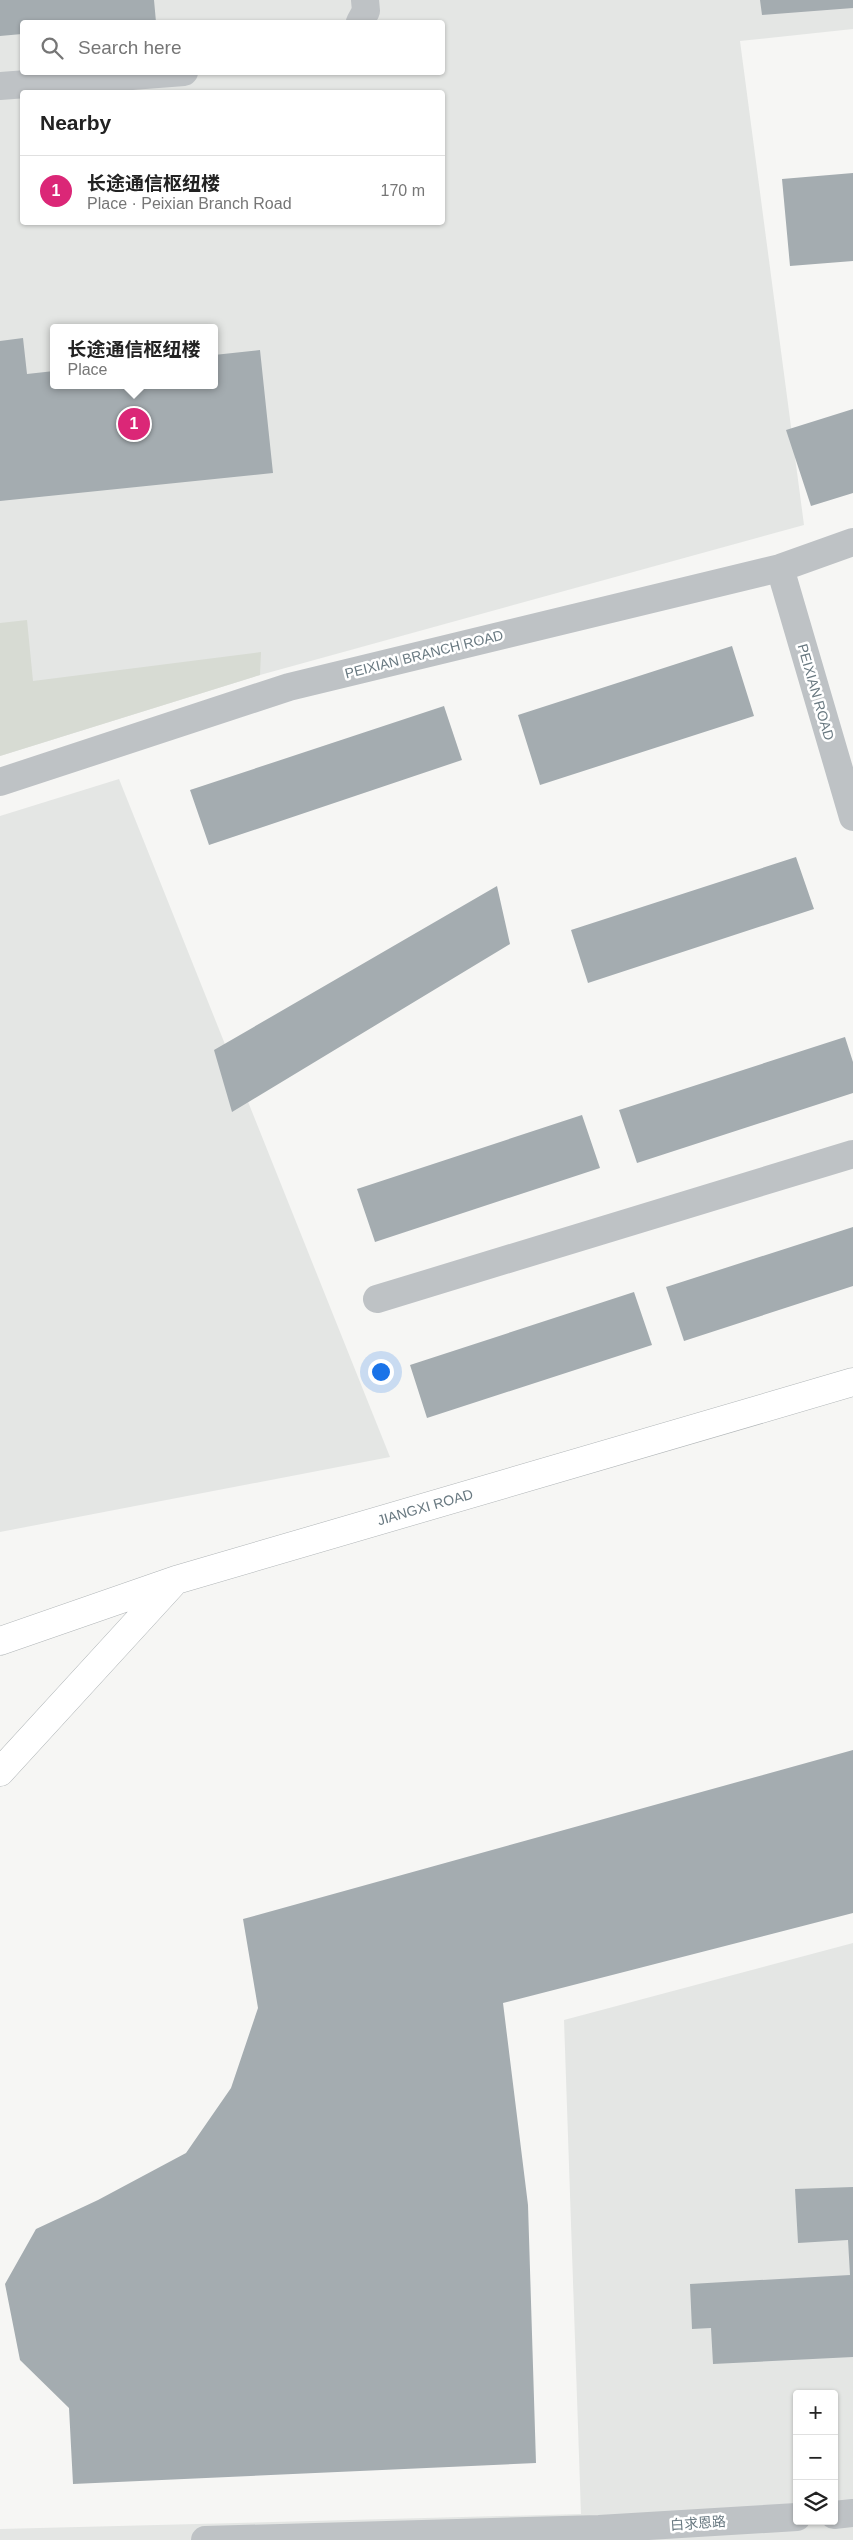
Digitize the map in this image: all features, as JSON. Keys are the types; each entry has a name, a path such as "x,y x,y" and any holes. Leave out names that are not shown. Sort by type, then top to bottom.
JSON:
{"main road":[{"name":"JIANGXI ROAD","path":"0,1641 176,1580 853,1382"},
{"path":"0,1772 176,1580"},
{"path":"0,1621 32,1630"}],"street":[{"path":"361,20 366,10 365,0"},
{"path":"0,86 145,75"},
{"name":"PEIXIAN BRANCH ROAD","path":"0,782 289,687 780,568 853,542"},
{"name":"PEIXIAN ROAD","path":"780,568 853,817"},
{"path":"377,1299 853,1154"},
{"path":"838,2515 853,2513"},
{"name":"白求恩路","path":"205,2540 599,2535 793,2517"}],"shaded area":[{"path":"0,0 853,0 853,29 740,41 804,525 260,675 0,756"},
{"path":"27,620 33,681 261,652 260,675 0,756 0,623"},
{"path":"119,779 390,1457 0,1532 0,816"},
{"path":"853,1943 853,2540 0,2540 0,2529 581,2514 564,2020"}],"building":[{"path":"0,0 154,0 156,20 20,20 20,34 0,36"},
{"path":"760,0 853,0 853,8 762,15"},
{"path":"853,173 853,261 790,266 782,179"},
{"path":"23,338 27,374 50,371 50,389 218,389 218,355 260,350 273,473 0,501 0,341"},
{"path":"853,409 853,493 811,506 786,430"},
{"path":"732,646 754,716 540,785 518,715"},
{"path":"444,706 462,760 209,845 190,790"},
{"path":"796,857 814,909 588,983 571,930"},
{"path":"497,886 510,944 232,1112 214,1050"},
{"path":"845,1037 853,1062 853,1093 637,1163 619,1110"},
{"path":"582,1115 600,1168 375,1242 357,1189"},
{"path":"853,1227 853,1286 684,1341 666,1287"},
{"path":"634,1292 652,1345 427,1418 410,1365"},
{"path":"853,1750 853,1913 503,2003 528,2205 536,2463 73,2484 69,2408 20,2360 5,2284 36,2229 98,2200 186,2153 231,2088 258,2008 243,1919"},
{"path":"853,2187 853,2357 713,2364 711,2328 692,2329 690,2284 850,2275 848,2240 798,2243 795,2189"}],"place":[{"name":"长途通信枢纽楼","path":"134,424"}]}
